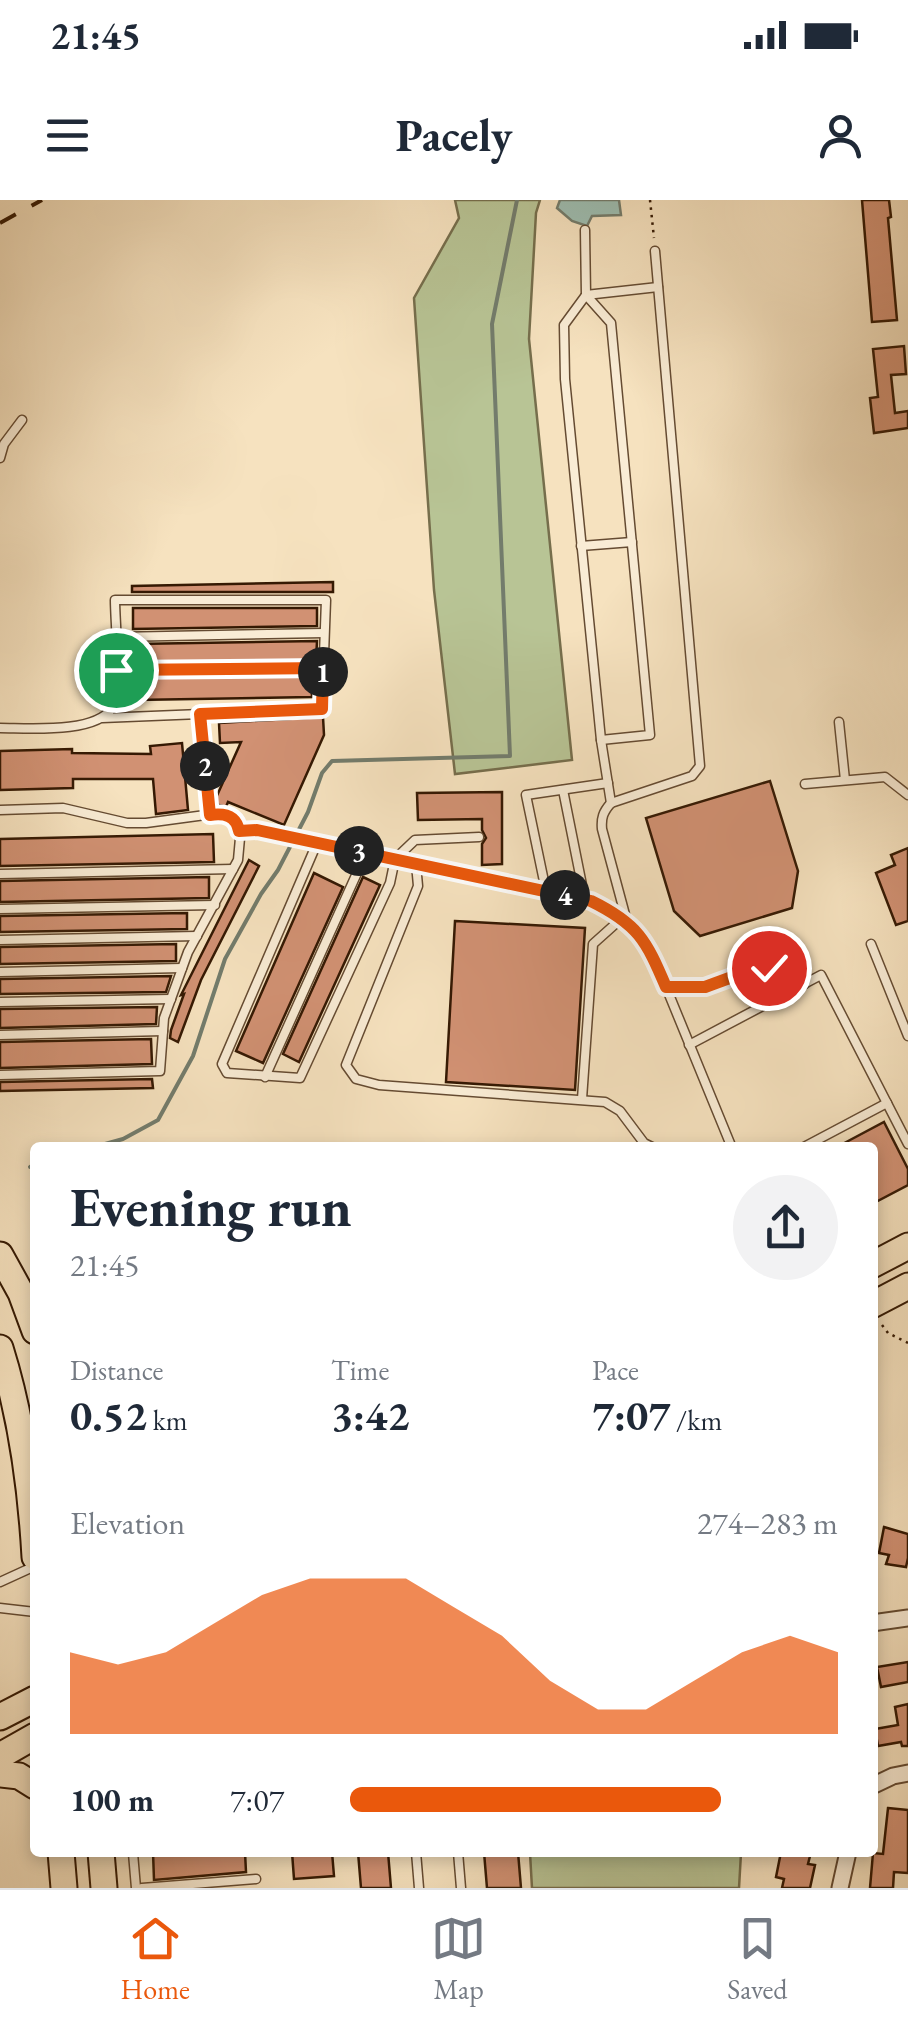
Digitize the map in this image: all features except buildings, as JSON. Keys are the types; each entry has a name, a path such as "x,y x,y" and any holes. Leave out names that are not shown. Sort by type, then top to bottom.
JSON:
{"main road":[{"path":"878,1262 908,1246"},
{"path":"0,1255 30,1317"},
{"path":"878,1308 908,1286"},
{"path":"0,1348 12,1385 14,1436 30,1509"},
{"path":"0,1717 30,1701"},
{"path":"0,1756 30,1739"},
{"path":"0,1774 19,1776 30,1783"},
{"path":"61,1857 64,1888"},
{"path":"101,1857 104,1888"}],"street":[{"path":"878,1622 908,1618"},
{"path":"878,1783 908,1773"},
{"path":"840,1888 847,1857"}],"lane":[{"path":"584,230 586,295 564,325 564,347 600,740 611,804"},
{"path":"624,920 601,821 604,812 611,804 692,776 700,766 655,251"},
{"path":"586,295 658,287"},
{"path":"586,295 611,323 650,735 600,740"},
{"path":"0,458 4,444 22,420"},
{"path":"581,546 632,542"},
{"path":"0,728 66,727 102,718 322,709 326,600 115,600 115,699 102,718"},
{"path":"116,637 324,633"},
{"path":"116,670 323,668"},
{"path":"200,714 210,815"},
{"path":"839,722 845,780"},
{"path":"805,784 885,777 908,795"},
{"path":"546,892 526,796 608,783"},
{"path":"564,790 586,900"},
{"path":"0,810 63,808 146,823 220,814 237,822 239,831 238,860 182,968 164,1018 160,1071 0,1076"},
{"path":"239,831 257,830 586,900 614,912 650,948 729,1142"},
{"path":"317,842 222,1064 227,1073 300,1078 390,883 395,859 415,840 479,837"},
{"path":"265,1077 366,853"},
{"path":"416,864 418,886 346,1066 356,1079 379,1085 605,1102 620,1111 643,1142"},
{"path":"0,874 233,869"},
{"path":"0,909 215,904"},
{"path":"582,1099 592,944 624,920"},
{"path":"0,940 197,936"},
{"path":"870,944 908,1036"},
{"path":"666,987 705,987 762,966 805,984"},
{"path":"0,972 182,968"},
{"path":"689,1045 821,975 908,1144"},
{"path":"0,1002 171,999"},
{"path":"896,1007 908,1003"},
{"path":"0,1034 163,1031"},
{"path":"813,1142 887,1103"},
{"path":"0,1582 30,1568"},
{"path":"0,1608 30,1611"},
{"path":"135,1857 139,1888 256,1879"},
{"path":"416,1857 418,1888"},
{"path":"458,1857 460,1888"}],"path":[{"path":"650,200 655,251"},
{"path":"878,1317 888,1333 908,1343"}],"green space":[{"path":"455,200 540,200 529,339 572,760 455,774 434,590 414,298 459,218"},
{"path":"530,1857 741,1857 739,1888 532,1888"}],"water":[{"path":"560,200 619,200 621,215 592,216 587,226 572,221 557,208"}],"waterway":[{"path":"112,1142 158,1120 193,1056 225,959 278,870 308,812 322,773 332,761 510,756 492,324 517,200"}],"railway":[{"path":"0,223 42,200"}],"route":[{"path":"116,670 323,668 322,709 200,714 210,815 232,818 239,831 257,830 591,901 614,912 642,936 666,987 705,987 762,966 769,968"}]}
